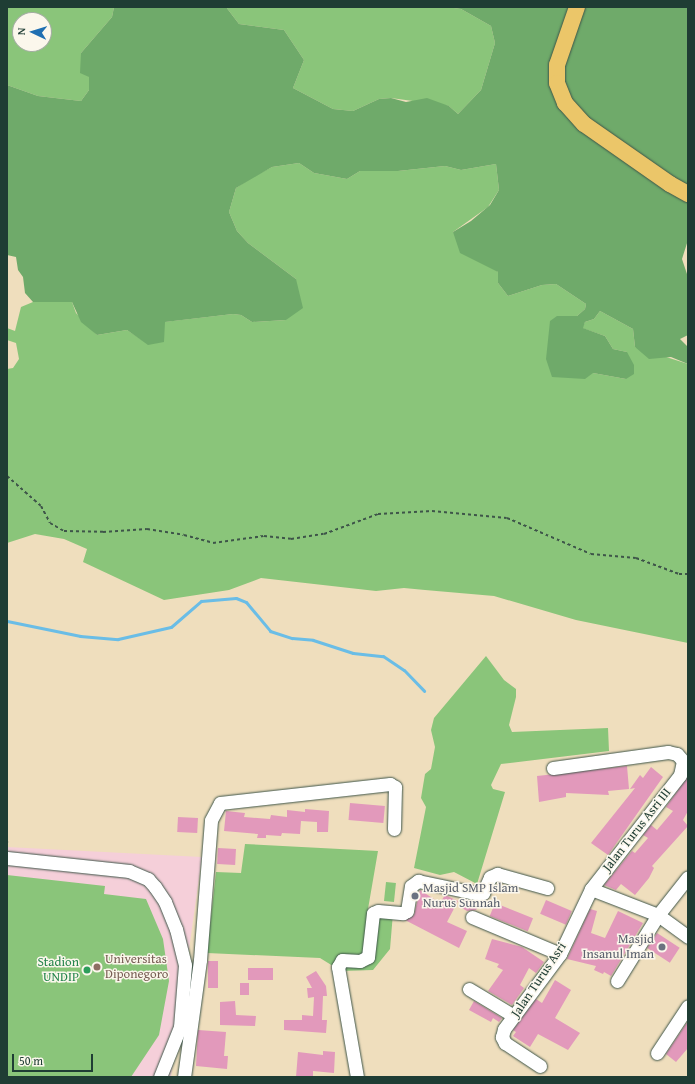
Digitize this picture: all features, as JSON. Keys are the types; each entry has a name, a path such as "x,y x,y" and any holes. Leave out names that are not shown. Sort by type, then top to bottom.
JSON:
{"main road":[{"path":"577,7 557,66 557,83 565,103 584,124 670,184 688,194"}],"street":[{"name":"Jalan Turus Asri III","path":"553,768 668,752 677,754 683,761 680,775 591,889"},
{"path":"184,1077 200,960 211,820 220,803 390,784 395,787 394,828"},
{"path":"7,858 129,871 148,879 155,887 165,902 176,929 185,965 180,1027 160,1077"},
{"path":"357,1077 338,966 342,960 360,961 368,957 373,913 378,911 403,913 407,911 411,886 418,881 479,894 483,893 490,877 498,874 547,888"},
{"path":"617,980 658,915 688,877"},
{"path":"591,889 658,915 688,937"},
{"name":"Jalan Turus Asri","path":"540,1066 505,1043 502,1036 504,1029 560,954 591,889"},
{"path":"472,917 560,954"},
{"path":"469,989 514,1016"},
{"path":"657,1053 688,1006"}],"path":[{"path":"7,476 41,506 50,523 64,531 103,532 147,529 184,534 213,543 255,536 291,539 324,534 378,514 432,511 507,518 585,552 636,558 679,574 688,574"}],"shaded area":[{"name":"Stadion UNDIP","path":"7,847 202,857 171,1077 7,1077"}],"green space":[{"path":"7,7 114,7 112,17 81,53 89,77 89,90 81,101 38,96 7,85"},
{"path":"114,7 226,7 239,24 284,30 304,60 293,88 333,109 353,111 379,99 391,98 406,102 427,98 449,106 458,114 481,90 495,43 491,26 461,9 447,7 688,7 688,240 682,259 688,277 688,335 680,339 688,347 688,364 671,357 649,359 635,347 633,329 600,311 594,319 585,322 583,328 605,336 613,349 627,352 634,365 634,374 626,379 593,373 585,379 552,377 546,359 550,321 557,316 577,316 585,309 586,304 556,284 542,285 508,296 498,283 498,272 460,253 453,232 471,221 490,205 499,190 496,164 461,170 445,166 398,171 360,171 347,179 314,173 299,163 272,167 236,188 229,212 237,231 248,243 296,279 303,308 286,320 252,322 241,315 233,314 165,322 164,342 148,345 127,330 97,335 81,322 72,302 33,302 25,293 23,277 18,270 16,257 7,255 7,85 38,96 81,101 89,90 89,77 80,73 81,53 112,17"},
{"path":"226,7 447,7 461,9 491,26 495,43 481,90 458,114 449,106 391,98 379,99 353,111 333,109 293,88 304,60 284,30 239,24"},
{"path":"299,163 314,173 347,179 360,171 398,171 445,166 461,170 496,164 499,190 488,207 453,232 498,272 498,283 508,296 542,285 556,284 586,304 585,309 577,316 557,316 593,373 626,379 627,352 613,349 605,336 582,328 585,322 594,319 600,311 633,329 635,347 688,364 688,643 576,620 494,596 404,588 376,591 261,578 229,590 164,600 83,562 87,549 64,539 35,534 7,543 7,369 13,368 19,359 16,343 7,340 7,328 15,331 21,307 33,302 72,302 76,313 97,335 127,330 148,344 162,330 164,322 233,314 241,315 252,322 286,320 296,279 248,243 237,231 229,212 236,188 272,167"},
{"path":"486,656 504,680 516,689 516,697 509,725 512,732 608,728 609,751 501,764 491,785 493,789 505,792 477,884 454,872 440,875 414,868 426,807 421,798 425,774 431,769 435,747 431,730 434,718"},
{"path":"245,844 378,851 368,909 393,913 390,949 373,970 341,971 320,958 207,953 216,872 241,873"},
{"name":"Stadion UNDIP","path":"7,875 105,886 104,894 146,899 163,939 169,981 159,1035 131,1077 7,1077"},
{"path":"386,882 396,883 394,902 384,901"}],"building":[{"path":"627,766 629,789 608,791 609,795 566,793 566,797 539,802 537,776"},
{"path":"651,767 663,777 608,855 591,843 635,788 630,789 640,775 643,778"},
{"path":"688,776 688,811 683,820 688,826 652,866 654,868 649,878 635,895 621,884 616,890 604,885 632,851 635,853 648,838 643,835 651,825 657,830 673,811 666,807"},
{"path":"350,803 385,806 383,823 349,820"},
{"path":"305,809 329,811 328,832 317,832 317,822 301,821 300,834 282,833 281,836 266,835 266,838 257,838 258,834 224,831 226,811 245,813 244,817 270,819 271,815 287,817 287,810 305,812"},
{"path":"178,817 198,818 197,833 177,832"},
{"path":"218,848 236,849 235,865 217,864"},
{"path":"420,890 440,903 445,895 458,901 447,922 467,931 459,948 405,920 414,915"},
{"path":"464,899 481,902 476,910 467,911 460,907"},
{"path":"546,900 572,911 566,925 540,914"},
{"path":"495,903 533,918 528,931 490,916"},
{"path":"590,909 597,911 591,933 605,938 618,911 643,923 611,976 604,972 603,974 594,970 596,966 567,959"},
{"name":"Masjid Insanul Iman","path":"657,933 680,948 670,963 647,948"},
{"path":"492,939 522,947 544,962 536,973 529,968 520,985 524,988 512,1005 488,991 503,970 497,967 499,964 485,959"},
{"path":"208,961 218,961 218,988 208,988"},
{"path":"248,968 273,968 273,980 248,980"},
{"path":"316,971 326,986 327,996 323,996 322,1020 327,1020 326,1033 284,1030 284,1020 302,1020 302,1015 313,1016 314,997 308,998 307,988 312,988 306,977"},
{"path":"555,980 571,990 555,1018 580,1033 568,1050 538,1034 530,1047 513,1036 516,1032 513,1030 536,999 542,1003"},
{"path":"240,983 249,983 249,995 240,995"},
{"path":"235,1001 236,1015 256,1016 255,1026 220,1025 220,1002"},
{"path":"474,1001 502,1018 499,1022 493,1018 491,1022 469,1010"},
{"path":"688,1021 688,1048 676,1062 666,1054"},
{"path":"198,1030 226,1032 224,1056 228,1056 227,1069 196,1066"},
{"path":"323,1051 335,1052 334,1073 313,1071 313,1077 296,1077 298,1052 323,1055"}],"waterway":[{"path":"7,621 80,636 118,639 171,627 201,601 236,598 246,602 270,631 292,638 313,640 353,653 383,656 404,670 424,691"}],"place":[{"name":"Masjid SMP Islam Nurus Sunnah","path":"415,896"},
{"name":"Masjid Insanul Iman","path":"662,947"},
{"name":"Universitas Diponegoro","path":"97,967"},
{"name":"Stadion UNDIP","path":"87,970"}]}
